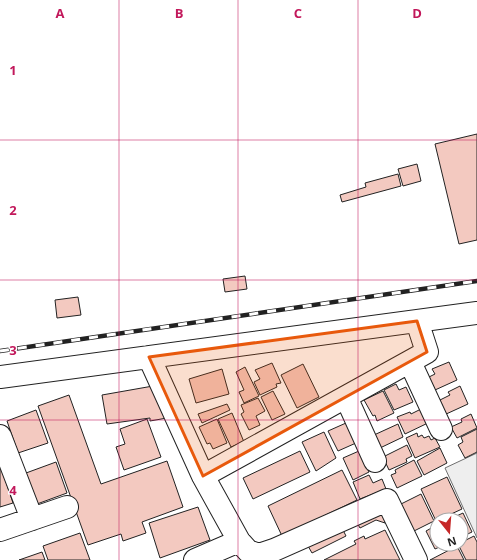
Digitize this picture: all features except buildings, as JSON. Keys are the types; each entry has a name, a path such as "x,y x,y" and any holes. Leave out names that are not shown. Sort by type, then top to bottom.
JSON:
{"street":[{"path":"0,377 477,313"},
{"path":"203,476 427,352 417,321"},
{"path":"149,357 203,476 239,541 248,551 259,555 387,500 416,560"},
{"path":"410,362 441,429"},
{"path":"346,397 375,461"},
{"path":"0,436 32,519"},
{"path":"0,530 67,507"},
{"path":"195,560 239,541"}],"highlighted area":[{"path":"417,321 427,352 203,476 149,357"}],"shaded area":[{"path":"477,453 477,538 469,520 469,512 465,512 445,468"}],"railway":[{"path":"0,351 477,281"}]}
